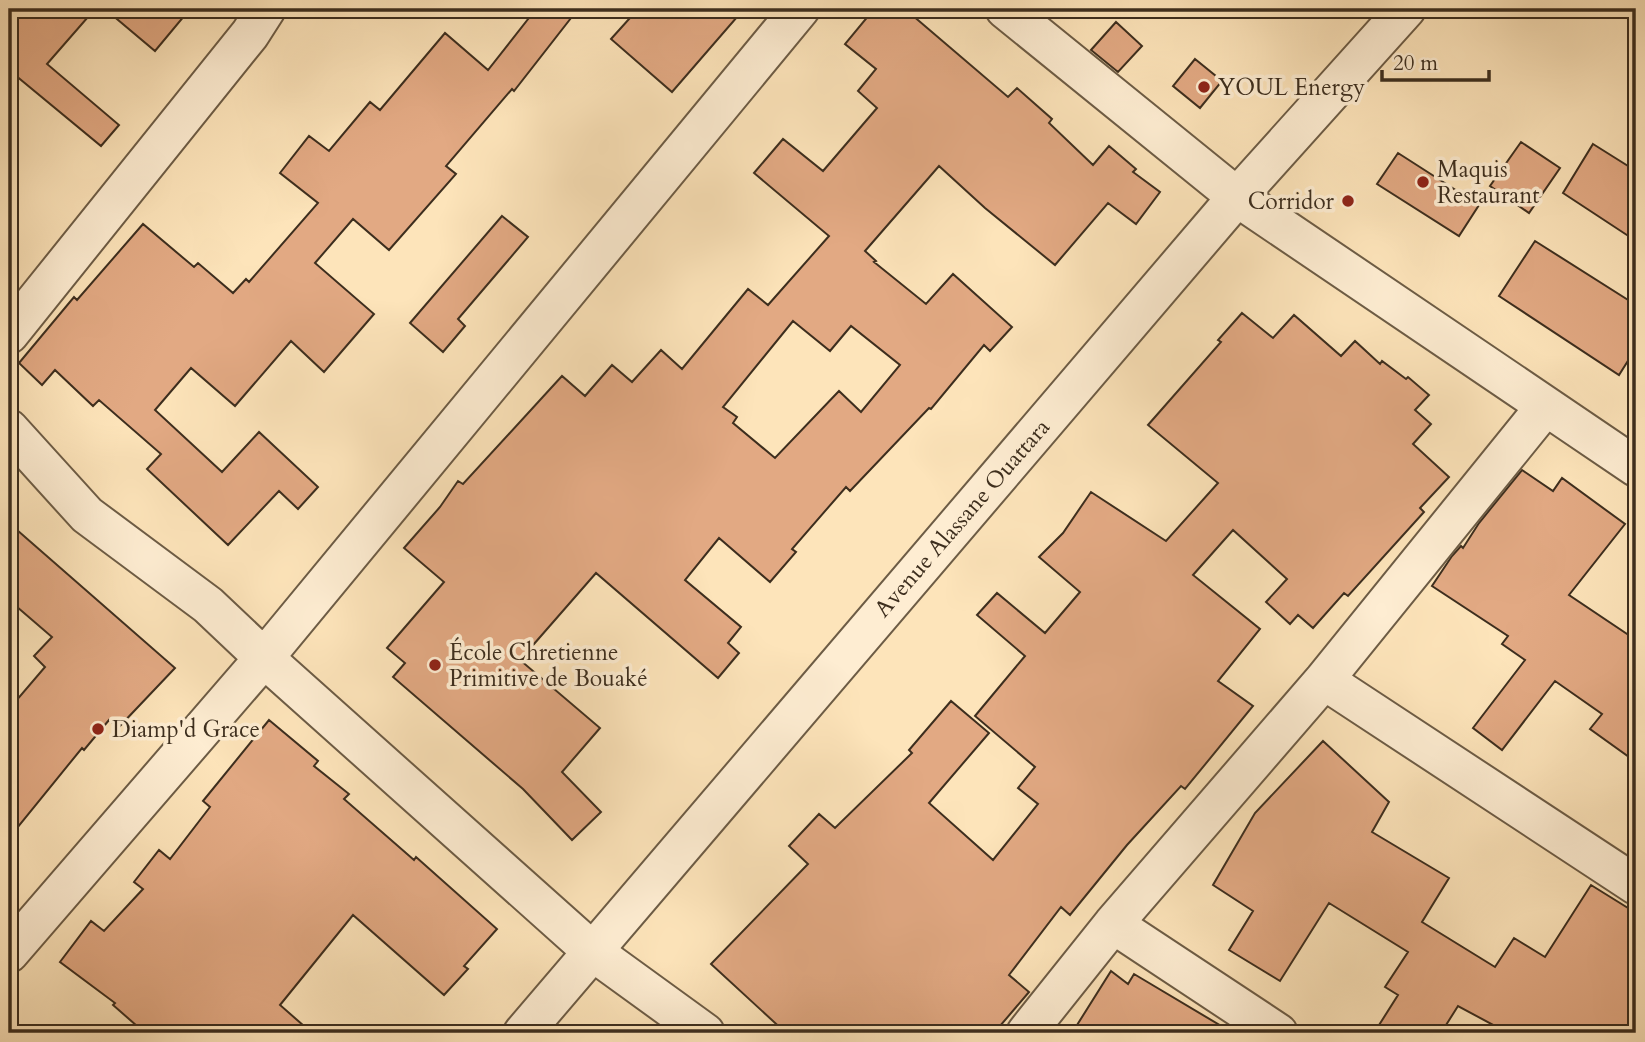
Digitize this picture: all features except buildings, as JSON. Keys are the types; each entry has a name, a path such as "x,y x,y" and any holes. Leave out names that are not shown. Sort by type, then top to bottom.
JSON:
{"street":[{"path":"9,334 250,34 266,9"},
{"path":"9,953 264,658 800,9"},
{"path":"1005,9 1237,197 1636,467"},
{"name":"Avenue Alassane Ouattara","path":"523,1033 1237,197 1406,9"},
{"path":"1026,1033 1113,925 1324,680 1545,407"},
{"path":"9,429 86,515 208,605 592,951 705,1033"},
{"path":"1324,680 1636,885"},
{"path":"1113,925 1278,1033"}],"place":[{"name":"YOUL Energy","path":"1204,87"},
{"name":"Maquis Restaurant","path":"1423,182"},
{"name":"Corridor","path":"1348,201"},
{"name":"École Chretienne Primitive de Bouaké","path":"435,665"},
{"name":"Diamp'd Grace","path":"98,729"}]}
